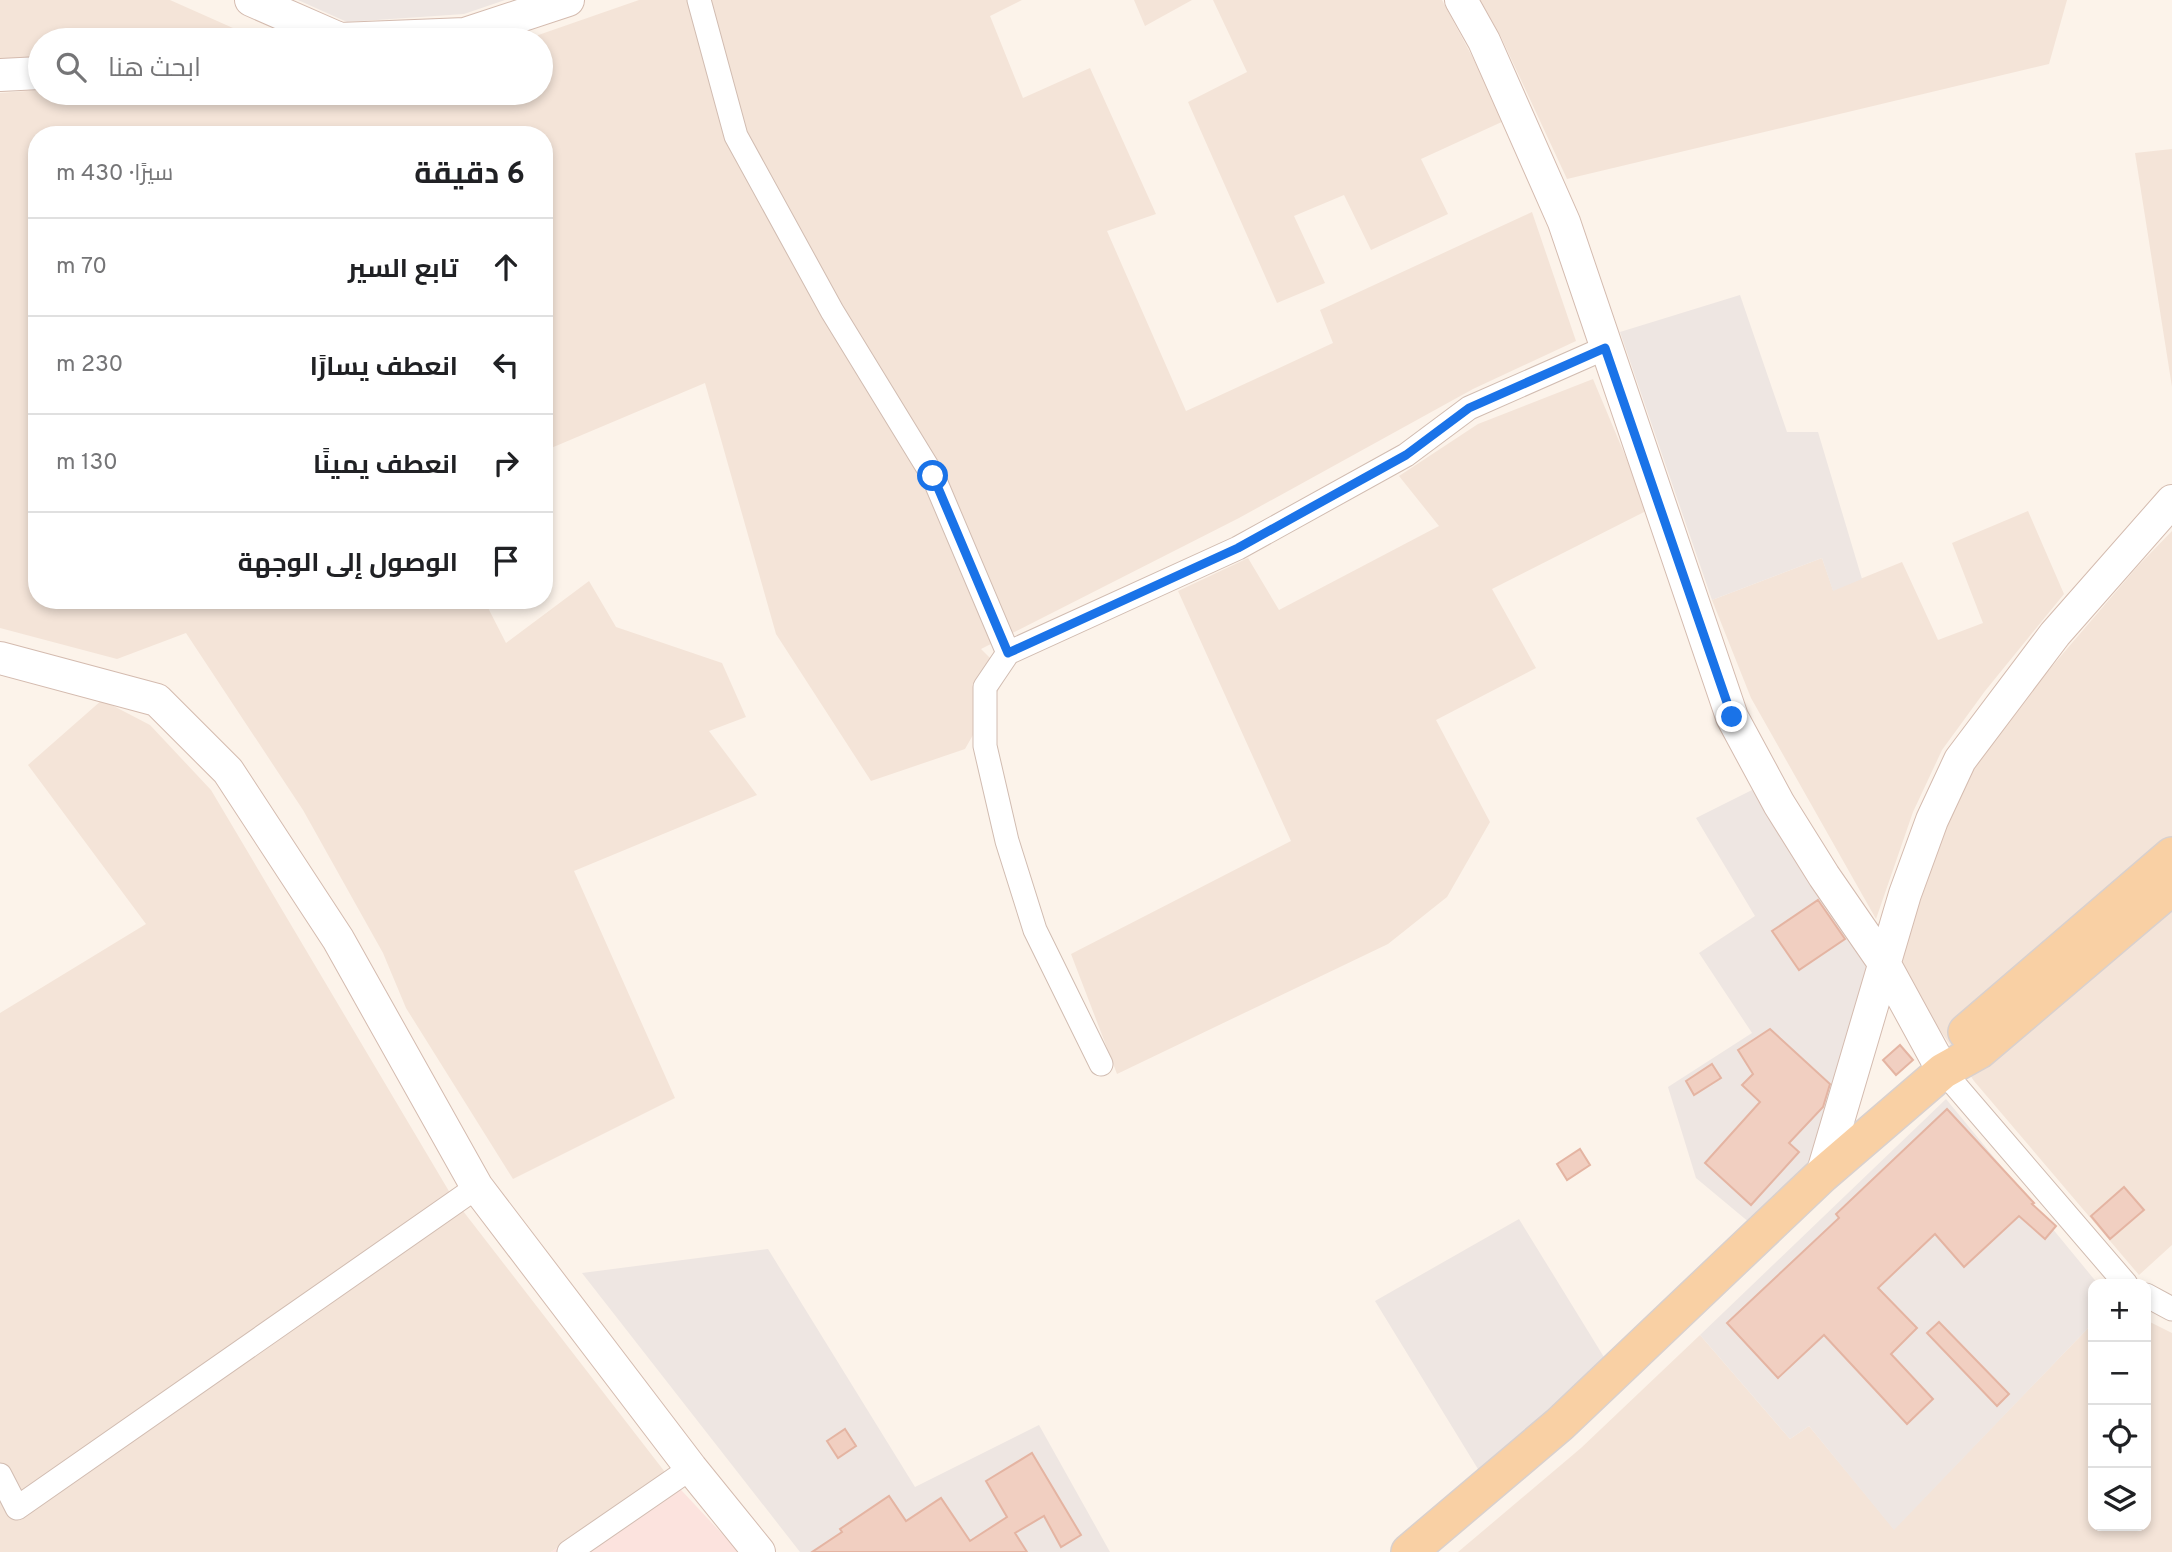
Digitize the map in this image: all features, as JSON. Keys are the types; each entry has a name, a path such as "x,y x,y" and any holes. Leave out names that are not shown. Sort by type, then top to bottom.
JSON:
{"main road":[{"path":"1943,1071 1969,1027 2172,855"},
{"path":"1409,1552 1560,1424 1822,1175 1943,1071 1979,1051 2172,887"}],"street":[{"path":"251,0 313,28"},
{"path":"483,28 568,0"},
{"path":"699,0 736,136 832,311 933,476 1008,653"},
{"path":"1461,0 1484,41 1564,222 1732,717 1785,814 1884,963 1943,1071 2122,1279"},
{"path":"0,75 28,74"},
{"path":"1101,1064 1035,930 1007,841 985,746 985,687 1008,653 1238,548 1406,455 1469,408 1605,348"},
{"path":"1822,1175 1905,894 1933,820 1960,760 2055,634 2172,501"},
{"path":"0,658 157,700 228,771 338,939 477,1187 691,1468 759,1552"},
{"path":"0,1475 17,1508 477,1187"},
{"path":"2151,1298 2172,1309"},
{"path":"569,1552 691,1468"}],"shaded area":[{"path":"0,0 170,0 233,28 28,28 28,59 0,60"},
{"path":"298,0 505,0 464,14 347,22"},
{"path":"639,0 1022,0 990,16 1023,98 1090,68 1156,214 1107,231 1186,411 1333,343 1320,310 1532,212 1576,341 1473,389 1239,518 981,649 1007,675 965,749 871,781 776,634 705,383 553,447 553,126 28,126 28,609 489,609 506,643 589,581 616,627 722,663 746,717 709,731 757,795 574,871 675,1098 513,1179 406,1008 383,953 303,810 186,633 117,659 0,628 0,93 28,91 28,105 553,105 553,30"},
{"path":"1134,0 1192,0 1145,26"},
{"path":"1213,0 1442,0 1506,120 1421,159 1448,214 1371,250 1344,195 1294,216 1325,283 1277,303 1188,102 1247,72"},
{"path":"1480,0 2067,0 2049,64 1567,179 1501,37"},
{"path":"2172,149 2172,387 2135,153"},
{"path":"1740,295 1787,432 1818,432 1862,579 1833,591 1822,558 1712,600 1620,332"},
{"path":"1593,379 1648,510 1492,589 1536,668 1436,720 1490,822 1447,897 1388,944 1117,1074 1071,954 1291,841 1178,591 1248,558 1279,610 1439,526 1399,476 1478,424"},
{"path":"2028,511 2064,594 1985,691 1942,750 1913,812 1876,919 1751,698 1712,600 1822,558 1833,590 1902,562 1938,640 1983,623 1952,543"},
{"path":"2172,531 2172,1245 2139,1275 1974,1081 1936,1024 1900,961 1946,825 1973,768 2013,712 2137,567"},
{"path":"102,700 150,725 211,790 453,1198 668,1476 551,1552 0,1552 0,1013 146,924 28,765"},
{"path":"1758,787 1872,968 1808,1170 1750,1223 1696,1178 1668,1087 1752,1033 1699,953 1755,916 1696,818"},
{"path":"1946,1099 2094,1279 2088,1279 2088,1328 1894,1530 1809,1426 1790,1439 1700,1335"},
{"path":"1519,1219 1607,1362 1481,1474 1375,1301"},
{"path":"768,1249 915,1487 1039,1425 1110,1552 800,1552 582,1273"},
{"path":"2151,1322 2172,1333 2172,1552 1458,1552 1581,1448 1700,1335 1790,1439 1809,1426 1894,1529 2088,1328 2088,1531 2151,1531"},
{"path":"668,1476 739,1552 551,1552"}],"building":[{"path":"1818,900 1845,939 1799,970 1772,931"},
{"path":"1770,1029 1830,1084 1823,1107 1789,1143 1799,1152 1751,1205 1705,1163 1760,1102 1742,1085 1753,1074 1738,1050"},
{"path":"1900,1045 1913,1060 1896,1075 1883,1060"},
{"path":"1712,1064 1721,1078 1694,1095 1686,1081"},
{"path":"1947,1109 2034,1203 2032,1204 2056,1226 2045,1239 2019,1216 1964,1267 1935,1234 1878,1288 1917,1328 1891,1354 1933,1399 1907,1424 1824,1335 1778,1378 1727,1323 1839,1218 1836,1214"},
{"path":"1580,1149 1590,1165 1567,1180 1557,1164"},
{"path":"2124,1187 2144,1210 2110,1239 2091,1216"},
{"path":"1939,1322 2009,1394 1997,1406 1927,1333"},
{"path":"845,1429 856,1446 838,1458 827,1441"},
{"path":"1032,1453 1081,1535 1061,1547 1044,1516 1015,1533 1027,1552 812,1552 842,1532 840,1529 889,1496 906,1521 941,1498 970,1541 1007,1517 986,1481"}],"route":[{"path":"933,476 1008,653 1238,548 1406,455 1469,408 1605,348 1732,717"}]}
